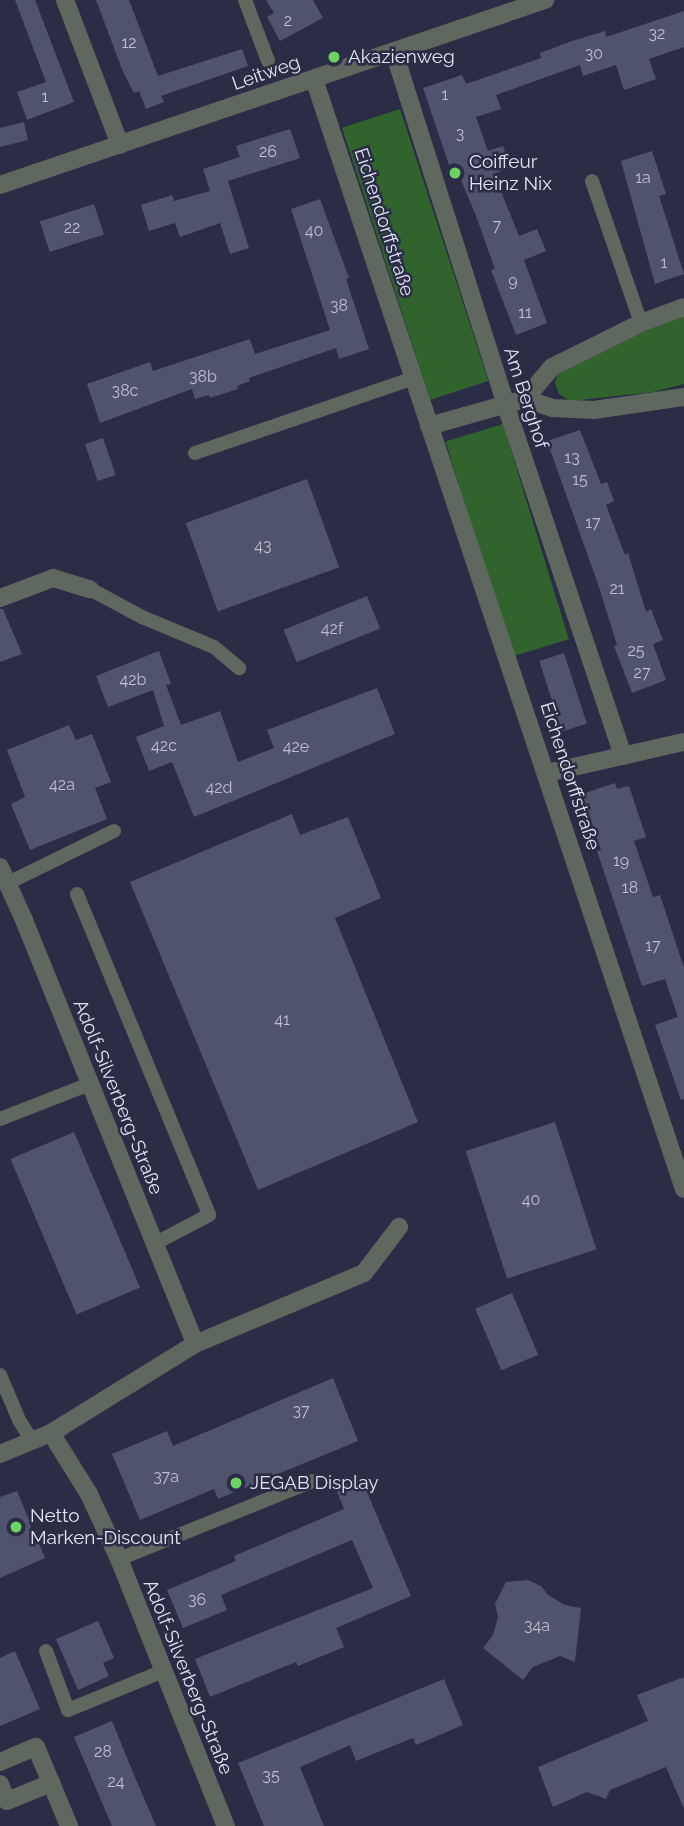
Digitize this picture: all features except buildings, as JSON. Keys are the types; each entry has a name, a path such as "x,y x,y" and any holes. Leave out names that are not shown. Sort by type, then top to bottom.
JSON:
{"street":[{"path":"65,0 120,145"},
{"name":"Leitweg","path":"0,185 545,0"},
{"name":"Am Berghof","path":"394,52 506,406 623,756"},
{"name":"Eichendorffstraße","path":"314,79 684,1189"},
{"path":"429,426 526,399 552,367 641,323 684,307"},
{"path":"526,399 552,408 594,410 684,397"},
{"path":"0,598 53,578 90,589"},
{"path":"547,773 684,743"},
{"name":"Adolf-Silverberg-Straße","path":"4,875 195,1344"},
{"path":"0,1454 51,1433 195,1344 364,1273 400,1227"},
{"name":"Adolf-Silverberg-Straße","path":"51,1433 89,1494 119,1559 226,1826"},
{"path":"0,1762 36,1747 69,1826"},
{"path":"0,1784 7,1801 51,1783"}],"lane":[{"path":"244,0 268,61"},
{"path":"592,181 641,323"},
{"path":"195,453 414,378"},
{"path":"90,589 142,617 214,648 239,668"},
{"path":"4,875 114,831"},
{"path":"77,894 209,1215 154,1244"},
{"path":"0,1119 90,1084"},
{"path":"0,1376 19,1420 32,1441"},
{"path":"119,1559 313,1481"},
{"path":"46,1651 68,1710 163,1671"}],"green space":[{"path":"400,109 488,381 430,400 342,128"},
{"path":"684,316 684,384 653,392 570,401 559,394 555,383 558,374 614,344"},
{"path":"503,424 569,639 511,657 446,442"}],"place":[{"name":"Akazienweg","path":"334,57"},
{"name":"Coiffeur Heinz Nix","path":"455,173"},
{"name":"JEGAB Display","path":"236,1483"},
{"name":"Netto Marken-Discount","path":"16,1527"}]}
